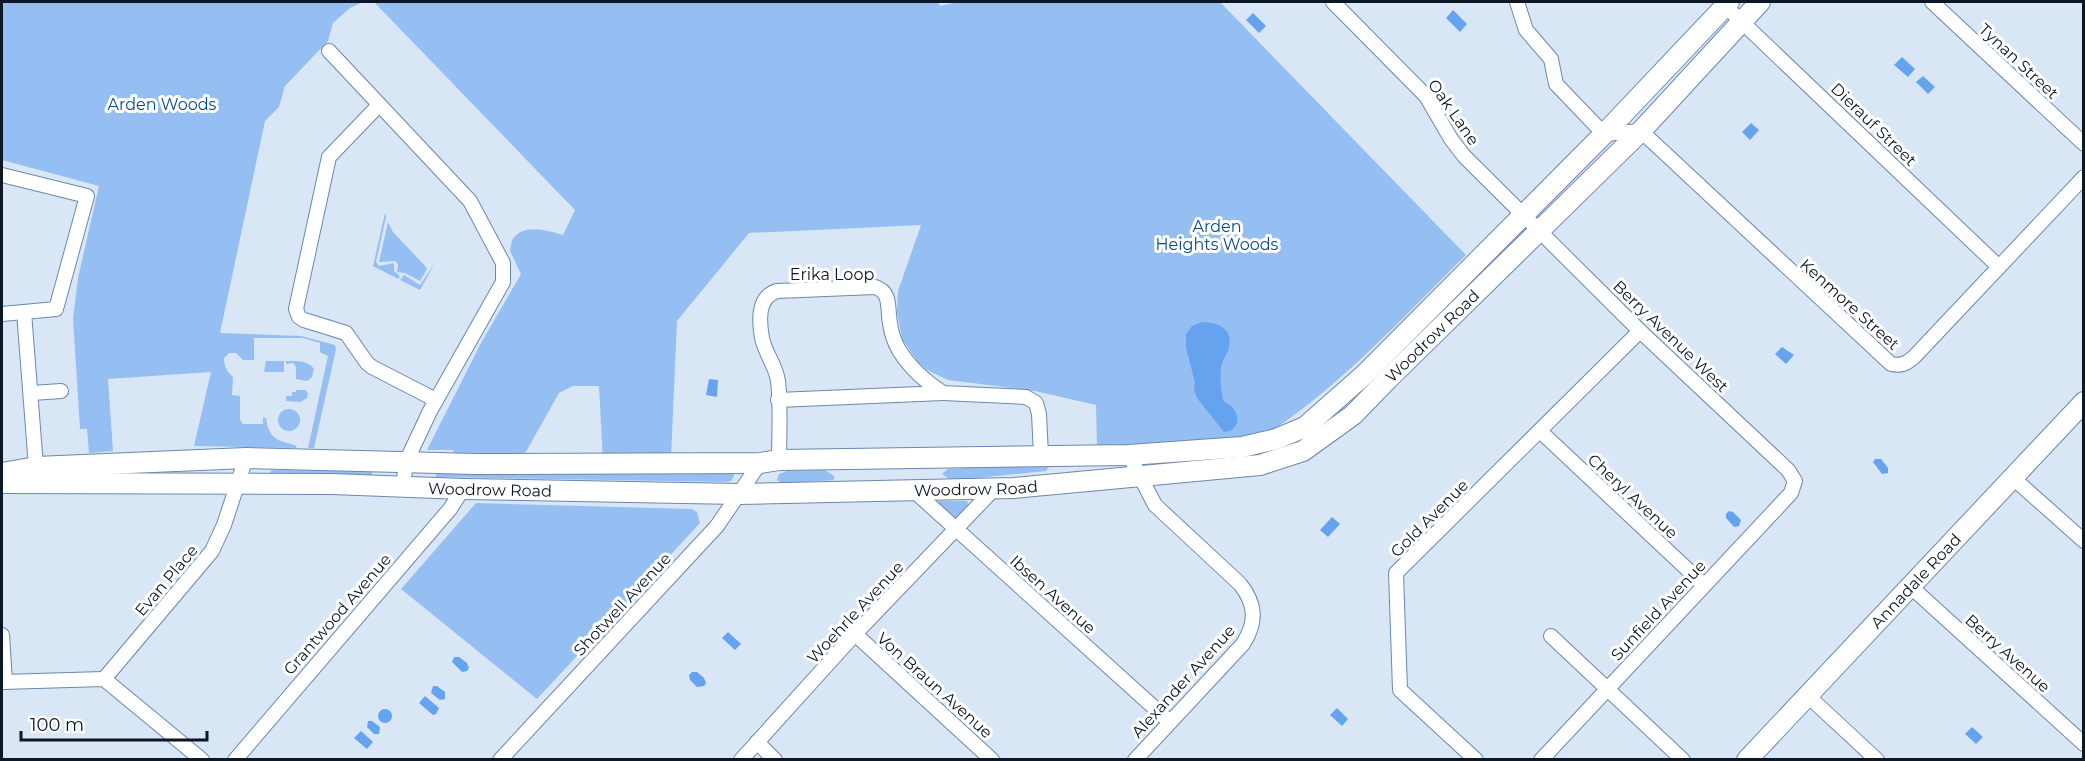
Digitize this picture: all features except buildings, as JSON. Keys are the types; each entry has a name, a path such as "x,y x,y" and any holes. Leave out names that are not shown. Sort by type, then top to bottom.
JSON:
{"street":[{"name":"Oak Lane","path":"1333,2 1426,96 1450,139 1522,215"},
{"path":"1517,2 1526,30 1551,59 1556,84 1604,134 1641,131"},
{"name":"Woodrow Road","path":"2,483 403,486 738,494 995,488 1260,465 1303,451 1353,416 1641,131 1760,2"},
{"name":"Tynan Street","path":"1932,2 2084,144"},
{"name":"Woodrow Road","path":"2,473 36,467 246,458 476,464 769,462 1129,455 1242,447 1276,439 1305,427 1364,375 1604,134 1725,3"},
{"name":"Dierauf Street","path":"1725,3 1999,267"},
{"path":"329,51 470,201 505,269 503,282 436,399 406,462 403,486"},
{"path":"379,105 329,157 296,309 299,317 304,320 342,330 367,363 436,399"},
{"name":"Kenmore Street","path":"1641,131 1891,364 1899,366 1914,357 2084,177"},
{"path":"2,175 87,196 56,309 2,314"},
{"name":"Berry Avenue West","path":"1522,215 1640,331 1788,470 1795,481"},
{"name":"Erika Loop","path":"769,462 778,400 778,380 762,339 761,307 765,296 777,291 875,287 880,289 887,296 890,324 898,349 921,377 943,393"},
{"path":"24,312 36,467"},
{"name":"Gold Avenue","path":"1476,759 1400,690 1396,573 1640,331"},
{"path":"32,393 61,391"},
{"path":"778,400 943,393 1026,397 1032,399 1039,408 1041,455"},
{"name":"Annadale Road","path":"1747,759 2084,402"},
{"name":"Cheryl Avenue","path":"1540,431 1704,585"},
{"name":"Alexander Avenue","path":"1129,455 1155,506 1240,584 1250,598 1253,608 1252,625 1243,644 1135,759"},
{"name":"Evan Place","path":"104,679 212,551 239,484 246,458"},
{"name":"Shotwell Avenue","path":"508,757 717,526 738,494 769,462"},
{"path":"2012,477 2084,541"},
{"name":"Sunfield Avenue","path":"1540,759 1791,493 1795,481"},
{"name":"Woehrle Avenue","path":"741,759 855,634 995,488"},
{"name":"Grantwood Avenue","path":"235,759 450,509 463,489"},
{"name":"Ibsen Avenue","path":"913,490 1170,722"},
{"name":"Berry Avenue","path":"1910,586 2084,744"},
{"name":"Von Braun Avenue","path":"855,634 992,759"},
{"path":"2,635 3,682 104,679 202,759"},
{"path":"1551,636 1683,759"},
{"path":"1807,695 1877,759"},
{"path":"757,742 775,759"}],"green space":[{"name":"Arden Woods","path":"2,2 363,2 350,8 333,23 328,41 285,86 279,107 265,121 220,333 301,336 335,345 314,448 308,448 328,356 320,352 320,343 303,338 254,338 254,360 243,360 236,353 229,353 224,358 226,369 233,377 232,395 240,396 240,420 243,424 263,424 263,417 266,418 269,431 275,438 295,445 297,448 194,446 211,372 108,379 113,451 89,453 87,429 80,429 73,319 78,278 99,186 2,160"},
{"name":"Arden Heights Woods","path":"374,2 938,2 940,6 958,2 1220,2 1466,255 1344,374 1292,417 1264,436 1097,449 1096,405 1035,391 948,380 927,370 918,362 902,339 897,312 898,291 921,225 749,233 677,321 671,457 603,462 599,386 573,386 559,393 523,457 455,456 453,450 427,450 481,343 521,274 510,251 512,240 522,231 535,229 563,235 575,210"},
{"path":"385,213 376,262 379,266 394,263 394,271 400,276 398,279 373,266"},
{"path":"388,222 393,232 426,267 420,281 405,273 397,272 398,264 395,261 379,262"},
{"path":"435,263 420,290 400,280 404,275 420,285"},
{"path":"266,361 284,361 284,372 264,372"},
{"path":"286,361 308,364 314,369 312,377 307,381 296,379 296,367 293,363 286,364"},
{"path":"305,390 308,393 307,398 300,402 286,401 286,396 292,396 292,392"},
{"path":"289,409 299,416 300,420 293,430 289,431 279,424 278,420 285,410"},
{"path":"1047,465 1049,467 1046,471 956,480 942,474 948,469 977,466"},
{"path":"272,470 372,471 372,475 269,474"},
{"path":"437,470 583,474 733,472 734,476 731,481 725,482 436,477"},
{"path":"825,470 834,476 834,480 782,483 777,480 779,474 787,471"},
{"path":"939,501 967,501 969,506 955,519 938,507"},
{"path":"476,503 692,509 697,512 700,523 537,699 401,589"}],"shaded area":[{"path":"1453,10 1467,24 1460,32 1446,18"},
{"path":"1253,13 1266,26 1259,33 1246,20"},
{"path":"1902,57 1915,69 1908,77 1894,65"},
{"path":"1923,76 1935,87 1928,94 1916,82"},
{"path":"1751,123 1759,130 1750,140 1742,132"},
{"path":"1202,322 1220,326 1228,332 1229,337 1228,351 1221,368 1221,389 1224,402 1234,409 1238,418 1235,427 1224,432 1197,398 1194,390 1195,383 1186,347 1186,334 1192,326"},
{"path":"1782,347 1794,355 1786,364 1775,354"},
{"path":"709,379 718,380 717,397 706,395"},
{"path":"1875,459 1881,459 1888,468 1888,473 1882,474 1873,462"},
{"path":"1729,511 1741,520 1739,526 1734,527 1726,518"},
{"path":"1332,517 1340,524 1328,537 1320,530"},
{"path":"728,632 741,644 735,650 722,638"},
{"path":"454,657 459,657 467,663 469,668 467,671 462,672 452,662"},
{"path":"697,672 704,678 706,683 704,686 697,687 690,680 689,675"},
{"path":"433,686 445,692 445,699 440,700 431,693"},
{"path":"425,696 439,708 436,714 433,715 419,703"},
{"path":"1337,708 1348,719 1342,726 1330,715"},
{"path":"385,709 390,711 392,716 390,721 385,723 380,721 378,716 380,711"},
{"path":"368,721 380,727 379,734 374,734 367,727"},
{"path":"1972,727 1983,737 1976,744 1965,734"},
{"path":"361,731 373,742 367,749 354,738"}]}
